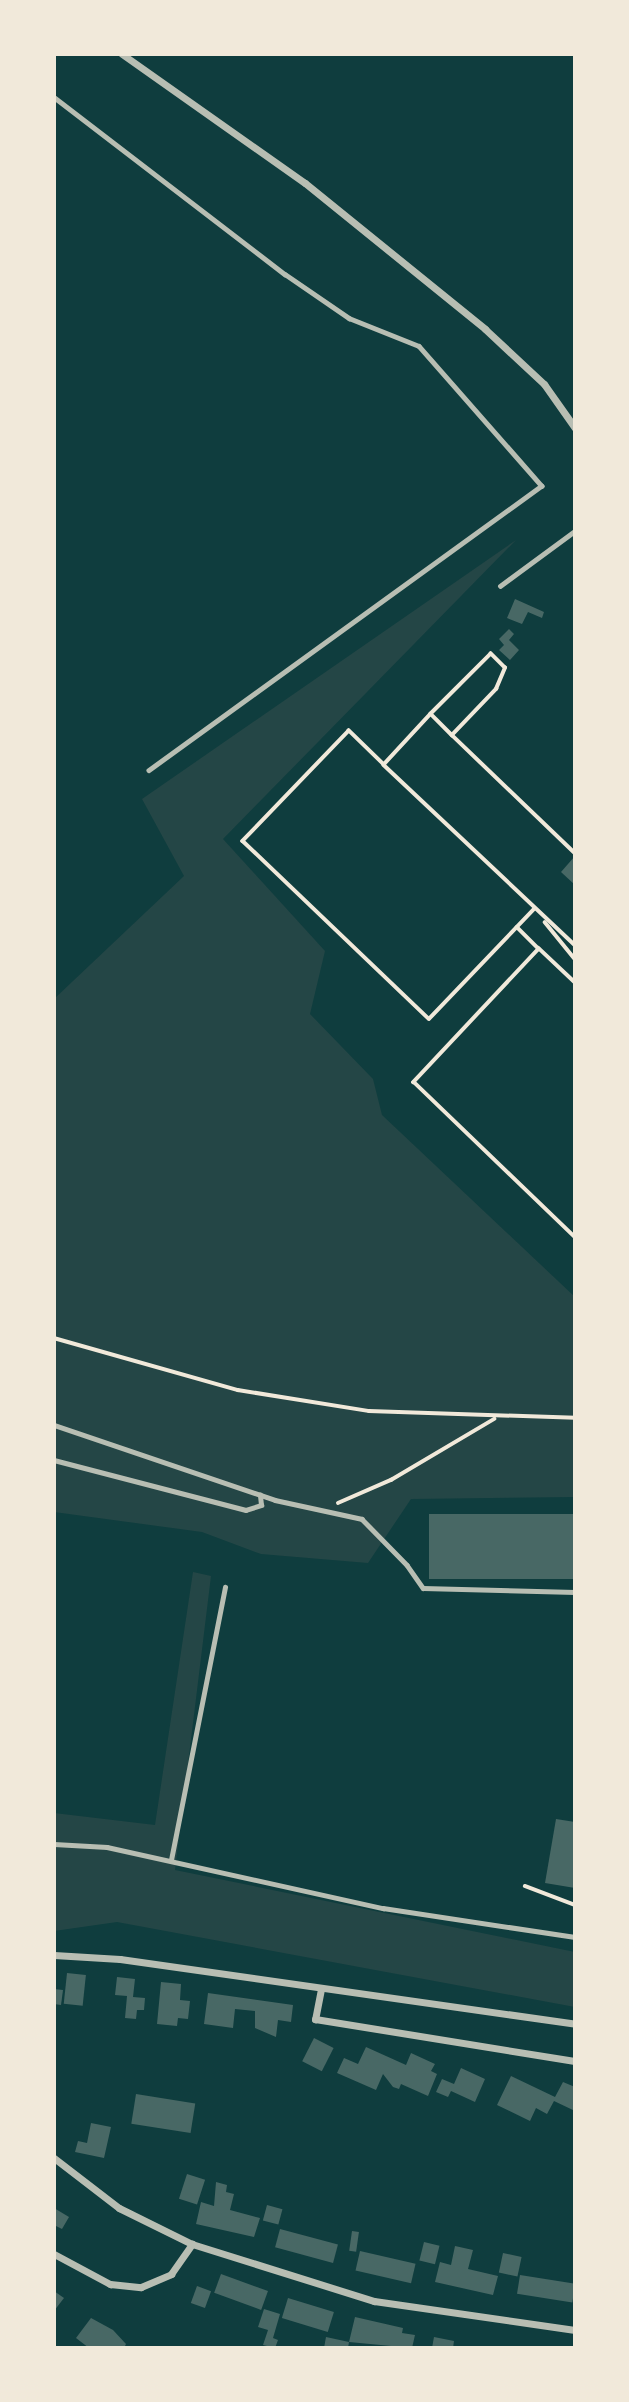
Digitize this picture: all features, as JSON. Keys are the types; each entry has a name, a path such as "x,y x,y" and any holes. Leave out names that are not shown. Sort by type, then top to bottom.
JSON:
{"street":[{"path":"122,54 305,183 485,328 544,384 575,428"},
{"path":"54,1955 120,1959 575,2024"},
{"path":"321,1989 315,2019 575,2061"},
{"path":"54,2158 119,2208 192,2244 374,2301 575,2330"},
{"path":"54,2254 110,2284 141,2287 171,2274 192,2244"}],"lane":[{"path":"54,97 285,274 349,318 419,346 542,486 149,770"},
{"path":"500,586 575,531"},
{"path":"54,1424 260,1495 362,1519 407,1565 423,1588 575,1592"},
{"path":"54,1460 246,1510 261,1505 260,1495"},
{"path":"171,1860 225,1587"},
{"path":"54,1844 107,1847 383,1908 575,1937"}],"path":[{"path":"384,765 491,654 505,668 496,689 452,734"},
{"path":"432,715 575,853"},
{"path":"536,911 517,927 429,1019 243,841 349,731 536,911 575,945"},
{"path":"536,911 575,959"},
{"path":"517,927 575,983"},
{"path":"539,949 414,1082 575,1237"},
{"path":"54,1338 238,1391 369,1411 496,1418 575,1418"},
{"path":"321,1510 391,1480 496,1418"},
{"path":"525,1886 575,1905"}],"shaded area":[{"path":"516,540 223,839 325,951 310,1014 373,1079 382,1115 575,1297 575,1497 411,1499 368,1563 261,1554 202,1532 54,1512 54,999 184,876 142,799"},
{"path":"193,1572 211,1576 175,1870 575,1952 575,2007 117,1922 54,1931 54,1813 155,1825"}],"building":[{"path":"515,599 544,612 542,618 528,612 522,624 507,618"},
{"path":"509,629 514,634 509,640 519,650 510,660 499,650 504,645 499,639"},
{"path":"575,856 575,885 561,872"},
{"path":"429,1514 575,1514 575,1579 429,1579"},
{"path":"556,1819 575,1822 575,1888 545,1883"},
{"path":"67,1973 86,1975 83,2006 64,2004"},
{"path":"117,1977 135,1979 133,1997 145,1998 144,2010 137,2010 136,2019 125,2018 127,1996 115,1995"},
{"path":"161,1982 181,1984 180,2000 190,2001 188,2019 178,2018 177,2026 157,2024"},
{"path":"54,1989 63,1990 61,2005 54,2004"},
{"path":"208,1993 293,2005 291,2022 278,2020 276,2037 255,2028 255,2011 235,2009 233,2028 204,2024"},
{"path":"314,2038 334,2048 322,2071 302,2061"},
{"path":"366,2047 406,2065 411,2053 435,2064 431,2071 437,2074 428,2096 401,2084 399,2089 393,2087 383,2074 376,2090 337,2073 344,2058 358,2064"},
{"path":"461,2068 485,2079 475,2102 451,2091 448,2097 436,2092 442,2079 454,2084"},
{"path":"511,2076 555,2097 563,2082 575,2087 575,2111 554,2101 547,2114 536,2108 530,2121 497,2105"},
{"path":"136,2094 195,2103 191,2133 131,2124"},
{"path":"91,2123 111,2127 104,2158 75,2152 78,2141 87,2143"},
{"path":"187,2174 205,2180 197,2205 179,2199"},
{"path":"216,2182 227,2185 226,2192 234,2194 230,2210 260,2218 254,2237 196,2224 201,2202 214,2206"},
{"path":"267,2205 282,2209 278,2225 263,2220"},
{"path":"54,2208 69,2217 62,2229 54,2225"},
{"path":"280,2229 338,2245 333,2263 275,2247"},
{"path":"352,2231 359,2232 356,2252 349,2251"},
{"path":"424,2242 440,2246 435,2264 419,2260"},
{"path":"455,2246 473,2250 468,2269 498,2276 493,2295 435,2282 440,2262 451,2265"},
{"path":"360,2251 416,2264 411,2283 356,2270"},
{"path":"503,2253 522,2257 517,2277 499,2273"},
{"path":"221,2274 268,2291 261,2310 214,2293"},
{"path":"520,2275 575,2284 572,2303 517,2294"},
{"path":"197,2286 211,2291 205,2308 191,2303"},
{"path":"54,2291 64,2298 54,2311"},
{"path":"288,2298 334,2312 328,2332 282,2318"},
{"path":"264,2309 280,2314 273,2338 278,2340 275,2348 263,2345 268,2330 258,2327"},
{"path":"355,2317 403,2328 402,2333 415,2335 412,2348 349,2342"},
{"path":"91,2318 113,2330 126,2344 124,2348 89,2348 76,2338"},
{"path":"326,2337 349,2342 348,2348 324,2348"},
{"path":"434,2337 454,2341 453,2348 432,2348"}]}
